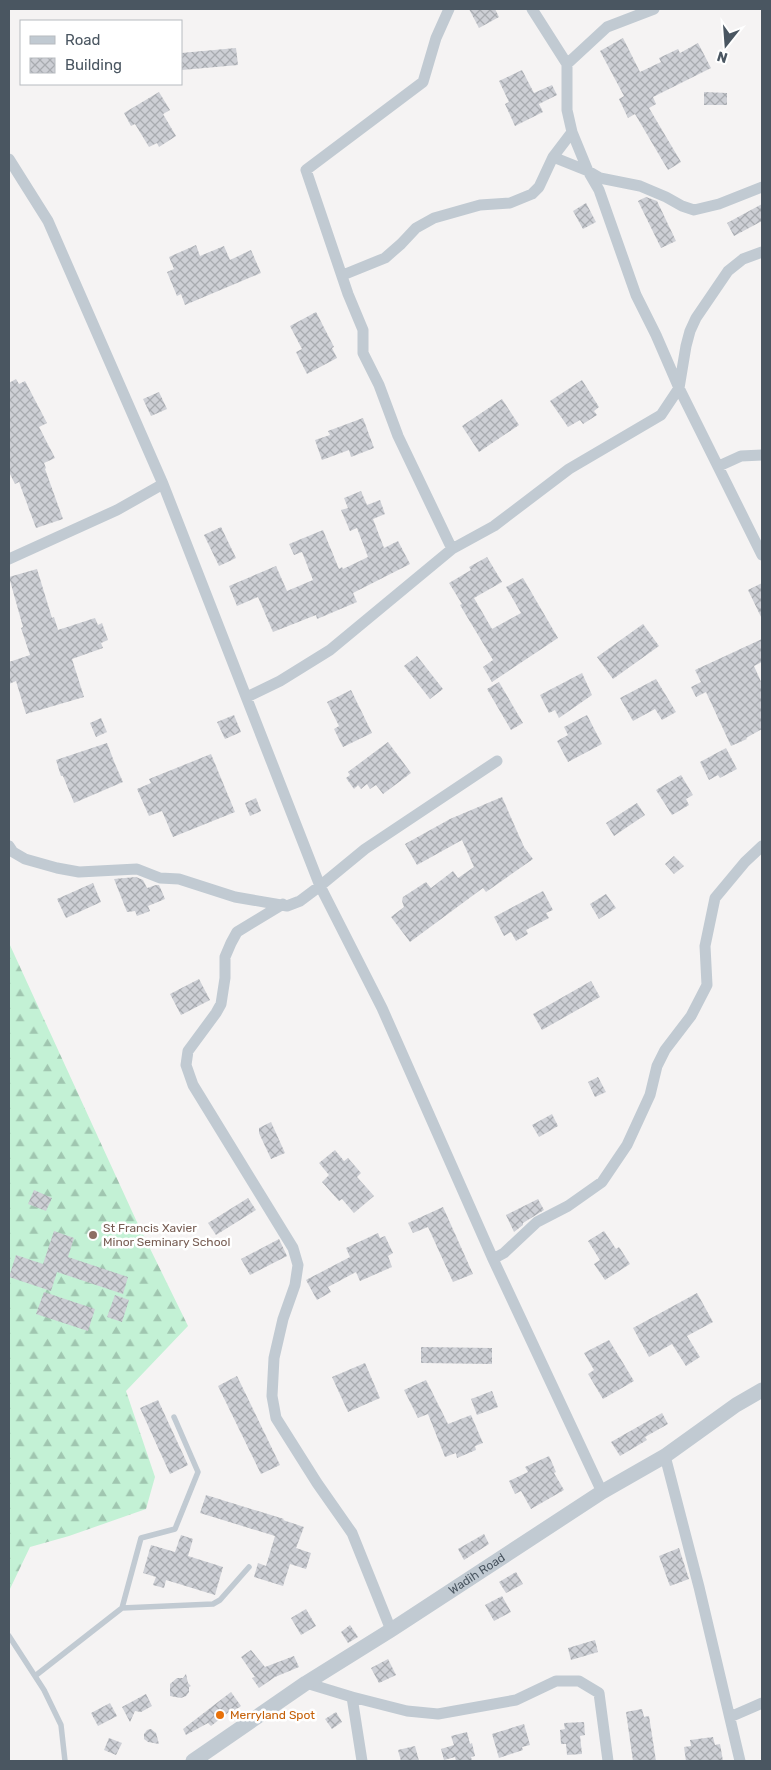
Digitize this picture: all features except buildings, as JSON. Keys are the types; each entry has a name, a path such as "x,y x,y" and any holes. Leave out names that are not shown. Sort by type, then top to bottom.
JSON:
{"street":[{"path":"449,9 436,38 423,82 306,170 348,294 363,330 363,353 379,385 398,436 452,549"},
{"path":"532,9 567,64 567,110 572,132 588,171 599,190 636,295 656,334 679,388 762,555"},
{"path":"567,64 607,27 654,9"},
{"path":"343,275 385,258 416,228 434,218 480,205 510,203 532,194 542,182 553,157 572,132"},
{"path":"553,157 600,178 640,186 694,210 719,204 762,187"},
{"path":"9,159 48,221 163,484 320,886 382,1008 492,1259 602,1492"},
{"path":"248,698 330,650 452,549 494,526 568,468 661,415 679,388 686,346 696,318 728,271 743,259 762,252"},
{"path":"719,466 741,456 762,455"},
{"path":"9,558 117,510 163,484"},
{"path":"9,846 13,852 25,859 57,868 79,872 137,869 160,878 179,879 235,897 288,906 320,886 365,849 497,761"},
{"path":"492,1259 504,1253 537,1222 568,1206 602,1182 627,1145 650,1095 657,1066 665,1050 691,1016 707,985 705,946 715,898 745,862 762,846"},
{"path":"283,904 237,932 225,957 225,978 221,1004 188,1051 186,1065 193,1086 293,1248 298,1265 295,1285 283,1319 274,1358 272,1396 276,1418 317,1483 352,1533 391,1630"},
{"name":"Wadih Road","path":"193,1761 306,1683 391,1630 602,1492 665,1456 736,1405 762,1390"},
{"path":"665,1456 740,1761"},
{"path":"306,1683 407,1711 438,1714 516,1700 556,1681 579,1681 599,1693 608,1761"},
{"path":"352,1697 362,1761"},
{"path":"730,1717 762,1703"}],"lane":[{"path":"122,1608 141,1538 175,1528 198,1472 174,1417"},
{"path":"35,1676 122,1608 213,1604 220,1600 249,1567"},
{"path":"9,1636 44,1690 61,1725 66,1761"}],"green space":[{"path":"9,943 136,1220 188,1326 126,1391 155,1477 146,1509 69,1536 30,1547 9,1591"}],"place":[{"name":"St Francis Xavier Minor Seminary School","path":"93,1235"},
{"name":"Merryland Spot","path":"220,1715"}]}
